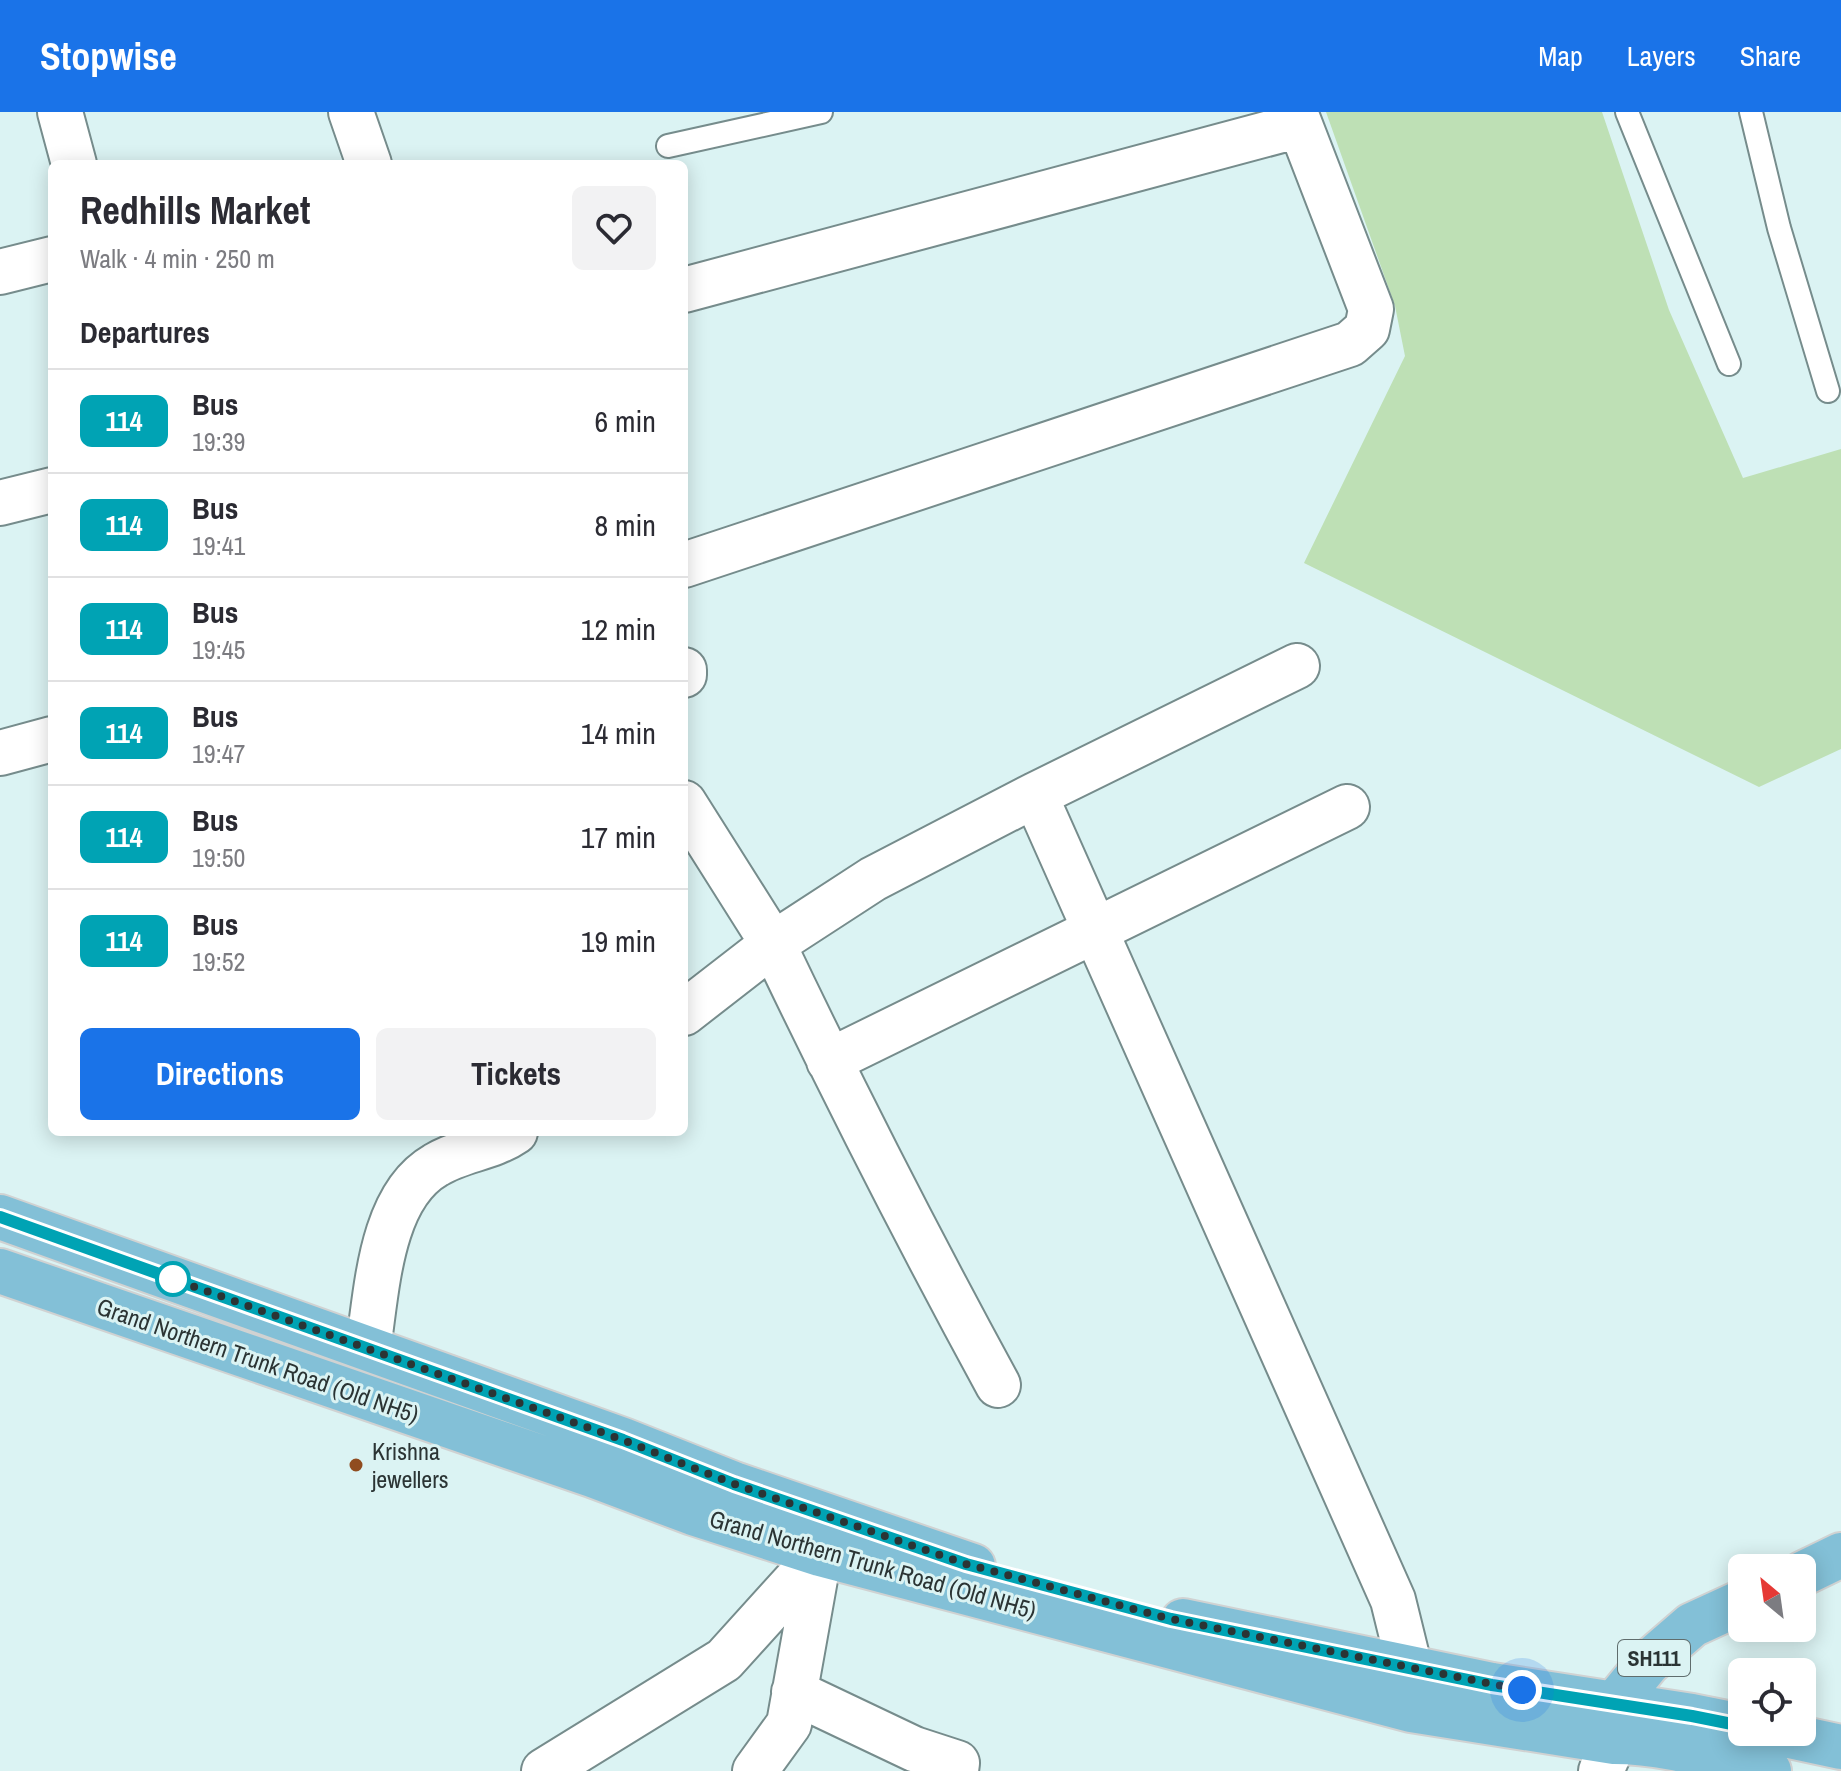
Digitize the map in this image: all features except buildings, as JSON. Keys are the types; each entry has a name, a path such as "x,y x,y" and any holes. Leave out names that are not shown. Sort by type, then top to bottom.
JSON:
{"main road":[{"name":"Grand Northern Trunk Road (Old NH5)","path":"0,1217 368,1348 824,1535"},
{"name":"Grand Northern Trunk Road (Old NH5)","path":"0,1271 592,1475 693,1513 824,1535 1604,1739 1678,1748 1769,1771"},
{"path":"1816,1567 1841,1555"},
{"name":"SH111","path":"1604,1739 1648,1663 1692,1625 1728,1608"},
{"name":"Grand Northern Trunk Road (Old NH5)","path":"1604,1739 1728,1727"},
{"path":"1816,1742 1841,1747"}],"street":[{"path":"60,112 73,160"},
{"path":"351,112 368,160"},
{"path":"688,289 1297,118 1371,309 1367,329 1350,344 688,564"},
{"path":"0,272 48,260"},
{"path":"0,503 48,491"},
{"path":"688,1010 773,944 873,879 1297,666"},
{"path":"0,753 48,740"},
{"path":"1035,795 1393,1600 1411,1690"},
{"path":"829,1061 1347,807"},
{"path":"689,822 773,944 938,1275 998,1385"},
{"path":"368,1348 386,1239 409,1187 436,1165 505,1136"},
{"path":"755,1771 789,1724 824,1535"},
{"path":"544,1771 724,1660 824,1535"},
{"path":"794,1692 914,1749 957,1763 956,1771"}],"lane":[{"path":"668,146 821,112"},
{"path":"1627,112 1729,364"},
{"path":"1751,112 1779,228 1828,391"}],"green space":[{"path":"1326,112 1602,112 1669,310 1743,478 1841,449 1841,749 1759,787 1304,563 1405,356 1395,306"}],"bus line":[{"name":"114","path":"0,1217 623,1440 734,1484 966,1564 1171,1619 1492,1685 1728,1723"}],"place":[{"name":"Krishna jewellers","path":"356,1465"}],"route":[{"path":"173,1279 170,1278 623,1440 734,1484 966,1564 1171,1619 1522,1690"}]}
